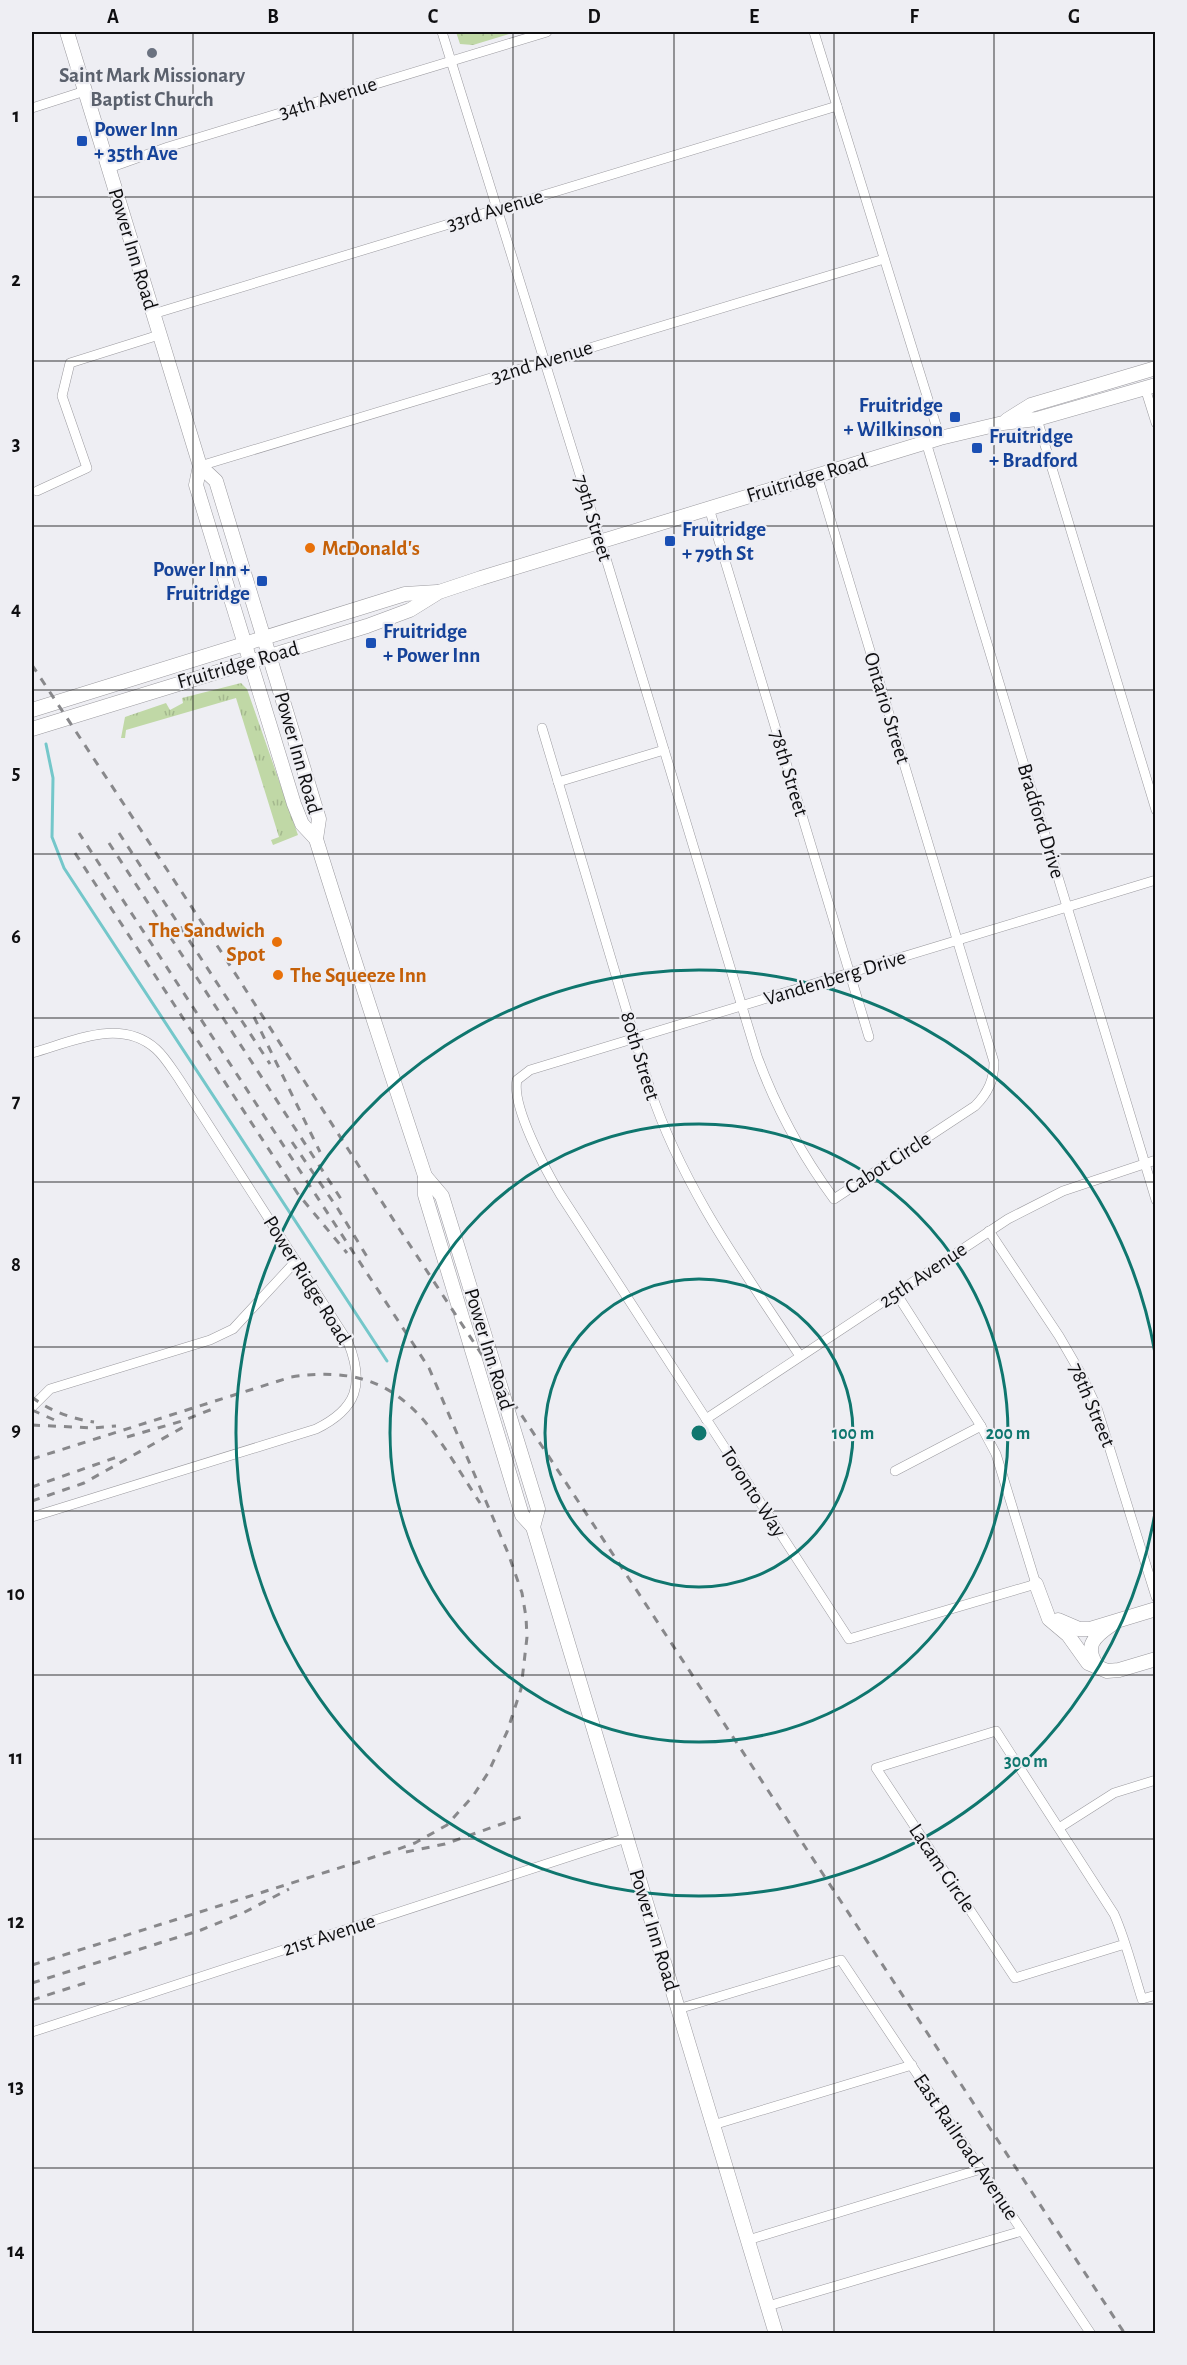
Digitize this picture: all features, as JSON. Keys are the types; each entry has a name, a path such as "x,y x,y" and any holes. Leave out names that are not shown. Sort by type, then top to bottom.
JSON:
{"main road":[{"name":"Power Inn Road","path":"67,32 200,466 196,485 244,645 294,804 302,824 316,839"},
{"name":"Fruitridge Road","path":"1003,423 1031,405 1155,368"},
{"name":"Fruitridge Road","path":"32,729 367,626 410,609 439,592 600,541 940,438 1003,423 1037,419 1150,387"},
{"name":"Power Inn Road","path":"200,466 216,481 265,639 319,819 316,839 425,1176 424,1195 522,1515 533,1527 776,2334"},
{"name":"Fruitridge Road","path":"32,710 405,594 439,592"},
{"path":"1036,1584 1049,1619 1068,1635 1088,1663 1107,1671 1119,1670 1155,1659"},
{"path":"1045,1609 1061,1622 1079,1629 1090,1629 1155,1609"},
{"path":"1098,1668 1092,1660 1092,1643 1103,1630 1117,1620"}],"street":[{"name":"79th Street","path":"442,32 741,1006"},
{"name":"34th Avenue","path":"109,168 168,147 547,32"},
{"path":"814,32 940,438"},
{"path":"32,108 85,91"},
{"name":"33rd Avenue","path":"153,314 837,106"},
{"name":"32nd Avenue","path":"200,466 884,259"},
{"path":"37,491 87,468 62,396 70,363 159,335"},
{"path":"1150,387 1155,423"},
{"path":"1037,419 1155,810"},
{"name":"Bradford Drive","path":"926,442 1155,1200"},
{"name":"Ontario Street","path":"817,475 958,940"},
{"name":"78th Street","path":"709,508 870,1038"},
{"name":"80th Street","path":"542,728 658,1114 683,1172 700,1203 800,1356"},
{"path":"558,782 664,750"},
{"name":"Vandenberg Drive","path":"517,1080 530,1070 1155,880"},
{"name":"Cabot Circle","path":"741,1006 761,1067 783,1119 834,1199 975,1106 988,1089 994,1072 992,1054 958,940"},
{"name":"Power Ridge Road","path":"32,1053 99,1034 120,1031 140,1037 158,1050 348,1341 356,1361 357,1383 350,1403 335,1420 316,1429 32,1518"},
{"name":"Toronto Way","path":"517,1080 516,1093 547,1172 849,1640 1036,1584"},
{"name":"25th Avenue","path":"706,1419 989,1231 1035,1204 1063,1191 1155,1160"},
{"name":"78th Street","path":"989,1231 1059,1336 1097,1408 1155,1597"},
{"path":"32,1407 50,1389 210,1340 233,1329 296,1261"},
{"path":"896,1293 981,1426 1004,1476 1036,1584"},
{"path":"895,1471 981,1426"},
{"name":"Lacam Circle","path":"1059,1828 996,1731 876,1768 1015,1978 1125,1944"},
{"path":"1155,1780 1114,1793 1059,1828 1114,1914 1142,1999 1154,1996 1155,2007"},
{"name":"21st Avenue","path":"32,2032 626,1838"},
{"name":"East Railroad Avenue","path":"678,2009 841,1960 1090,2334"},
{"path":"713,2125 912,2065"},
{"path":"748,2240 981,2169"},
{"path":"768,2306 1022,2231"}],"green space":[{"path":"456,32 516,32 473,45 460,44"},
{"path":"241,683 247,689 298,835 273,845 271,840 279,837 236,698 126,730 125,738 121,738 125,717 166,703 170,710 183,703 182,698"}],"waterway":[{"path":"46,744 53,778 52,837 64,868 387,1361"}],"railway":[{"path":"32,665 1125,2334"},
{"path":"32,1965 396,1850 415,1843 447,1825 473,1796 488,1773 507,1732 521,1689 527,1637 522,1593 508,1553 429,1368 79,833"},
{"path":"119,833 270,1064"},
{"path":"109,843 343,1202"},
{"path":"75,853 298,1194 347,1253"},
{"path":"254,1017 320,1152"},
{"path":"292,1142 338,1209 369,1260"},
{"path":"32,1459 291,1377 329,1374 360,1378 386,1389 408,1404 427,1424 480,1503"},
{"path":"32,1397 62,1414 94,1422"},
{"path":"127,1437 182,1421 215,1408"},
{"path":"32,1410 59,1422"},
{"path":"32,1425 93,1428 116,1426"},
{"path":"32,1501 84,1483 187,1425"},
{"path":"32,1487 120,1456"},
{"path":"406,1852 445,1844 527,1815"},
{"path":"32,1983 201,1930 243,1913 289,1889"},
{"path":"32,2000 85,1983"}],"place":[{"name":"Saint Mark Missionary Baptist Church","path":"152,53"},
{"name":"Power Inn + 35th Ave","path":"82,141"},
{"name":"Fruitridge + Wilkinson","path":"955,417"},
{"name":"Fruitridge + Bradford","path":"977,448"},
{"name":"Fruitridge + 79th St","path":"670,541"},
{"name":"McDonald's","path":"310,548"},
{"name":"Power Inn + Fruitridge","path":"262,581"},
{"name":"Fruitridge + Power Inn","path":"371,643"},
{"name":"The Sandwich Spot","path":"277,942"},
{"name":"The Squeeze Inn","path":"278,975"}]}
